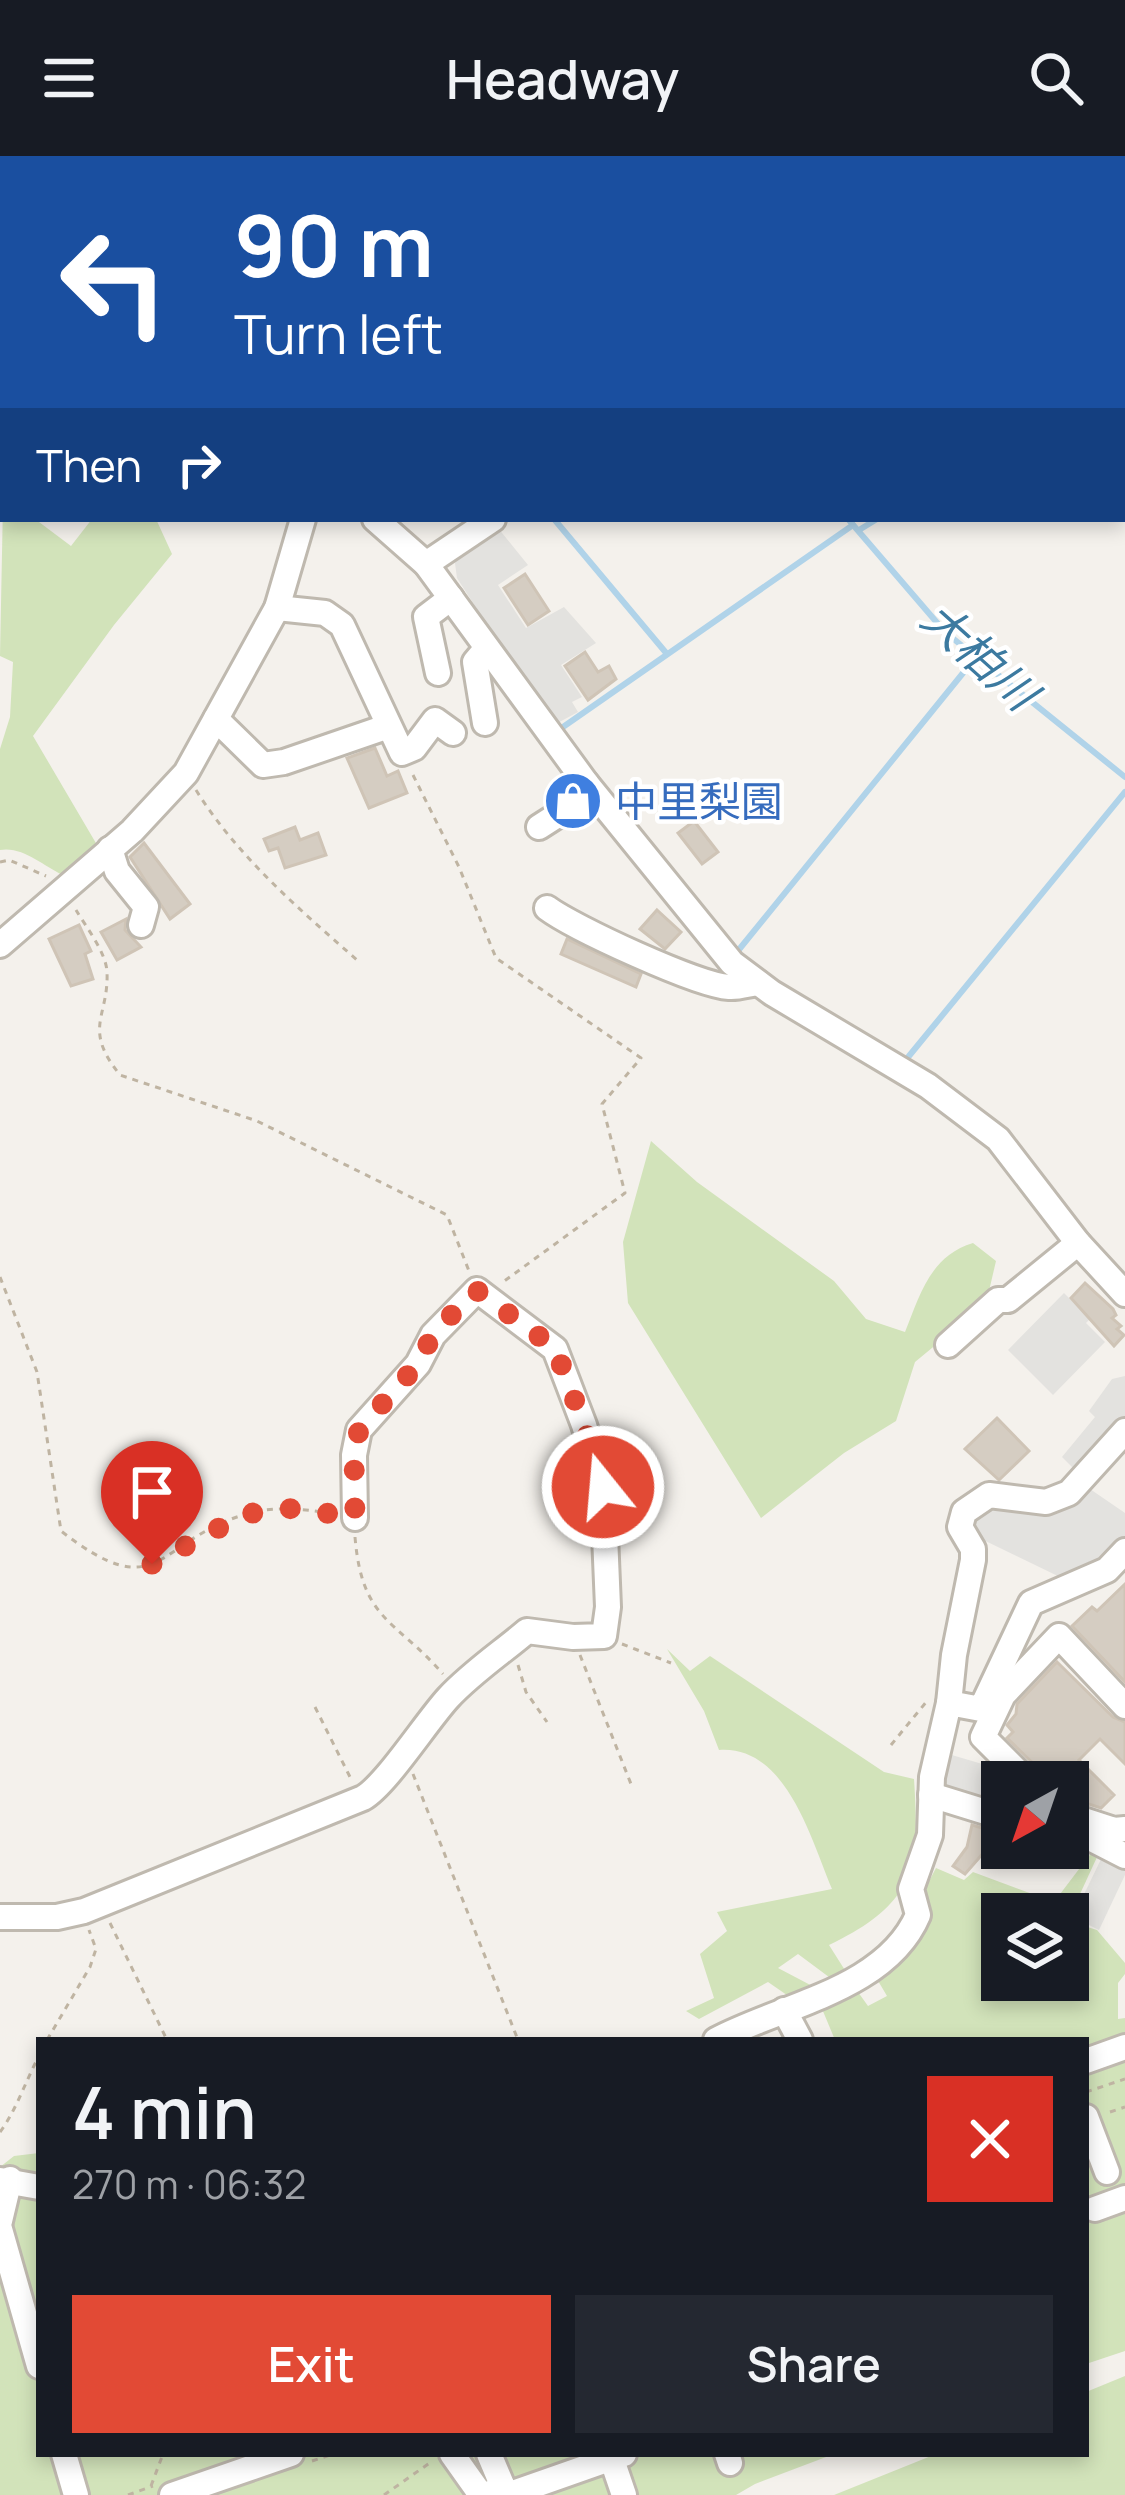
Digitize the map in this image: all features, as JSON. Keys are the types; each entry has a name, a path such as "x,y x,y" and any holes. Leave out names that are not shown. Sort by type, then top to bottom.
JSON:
{"street":[{"path":"0,945 110,849 186,773 277,608 303,522"},
{"path":"378,522 426,564 586,783 732,963 955,1104 998,1139 1078,1243 1125,1294"},
{"path":"426,564 489,522"},
{"path":"438,673 426,617 451,598"},
{"path":"277,608 325,613 341,625 401,753 414,748 435,720 453,733"},
{"path":"485,723 475,662 486,649"},
{"path":"216,719 263,765 386,727"},
{"path":"538,827 563,811 586,783"},
{"path":"110,849 117,871 146,907 141,926"},
{"path":"547,908 568,924 700,979 729,987 758,983"},
{"path":"948,1346 998,1300 1008,1300 1078,1243"},
{"path":"0,1917 57,1917 92,1908 363,1798 376,1791 452,1694 527,1631 604,1636 608,1607 603,1487 584,1425 555,1348 479,1294 433,1334 418,1364 359,1430 354,1455 355,1518"},
{"path":"723,2037 816,2001 893,1954 917,1921 911,1889 930,1835 939,1700 973,1560 973,1549 960,1527 964,1512 988,1496 1046,1502 1069,1492 1125,1431"},
{"path":"1007,1761 983,1738 981,1709 1031,1603 1107,1570 1125,1551"},
{"path":"983,1738 1004,1695 1059,1636 1063,1626 1055,1594"},
{"path":"1059,1636 1125,1706"},
{"path":"939,1700 981,1709"},
{"path":"931,1795 981,1810"},
{"path":"1089,1821 1125,1828"},
{"path":"1089,1838 1125,1856"},
{"path":"784,2011 798,2037"},
{"path":"1089,2060 1125,2047"},
{"path":"1089,2125 1106,2172"},
{"path":"36,2186 5,2179 0,2225 36,2355"},
{"path":"1095,2209 1125,2198"},
{"path":"65,2457 76,2495"},
{"path":"162,2491 281,2457"},
{"path":"456,2457 498,2493"},
{"path":"490,2457 498,2493"},
{"path":"498,2493 609,2457"},
{"path":"615,2457 624,2495"}],"path":[{"path":"0,862 9,860 44,874 62,890 105,962 99,1031 108,1060 120,1075 257,1121 447,1215 479,1294 625,1193 602,1104 640,1058 496,958 459,867 401,753"},
{"path":"186,773 211,814 289,900 357,959"},
{"path":"0,1277 37,1372 61,1531 110,1564 135,1568 177,1552 245,1514 296,1508 355,1518 361,1584 370,1601 429,1658 452,1694"},
{"path":"604,1636 670,1663"},
{"path":"573,1637 631,1784"},
{"path":"503,1652 521,1667 526,1692 547,1722"},
{"path":"891,1744 939,1700"},
{"path":"315,1707 363,1798"},
{"path":"404,1750 517,2037"},
{"path":"49,2037 75,1998 96,1949 92,1908"},
{"path":"92,1908 165,2037"},
{"path":"0,2132 16,2110 36,2062"},
{"path":"1089,2091 1125,2079"},
{"path":"162,2491 164,2457"},
{"path":"383,2495 438,2457"}],"green space":[{"path":"3,522 39,522 71,546 90,522 157,522 172,554 33,736 100,850 63,875 25,854 0,850 0,749 10,717 13,662 0,656"},
{"path":"651,1141 697,1182 834,1281 866,1319 905,1332 929,1278 946,1257 973,1243 996,1261 989,1291 978,1310 915,1362 896,1421 844,1453 761,1518 628,1303 623,1242"},
{"path":"667,1649 690,1671 710,1656 884,1772 914,1779 915,1837 906,1880 879,1914 829,1945 848,1975 837,1983 798,1954 778,1968 818,1989 797,2002 768,1982 699,2019 686,2011 714,1998 700,1954 727,1931 717,1912 832,1889 793,1799 762,1763 742,1752 719,1750 704,1711"},
{"path":"1092,1852 1098,1855 1080,1893 1061,1893 1079,1869 1089,1869"},
{"path":"936,1868 964,1880 973,1872 1030,1893 981,1893 981,2001 1089,2001 1089,1928 1097,1930 1125,1963 1125,1974 1118,1983 1118,2019 1125,2018 1125,2351 1089,2363 1089,2037 834,2037 820,2004 853,1985 868,2006 887,1996 874,1974 894,1964 930,1914 918,1902"},
{"path":"36,2153 36,2457 826,2457 736,2495 0,2495 0,2167 14,2156"},
{"path":"1125,2376 1125,2495 834,2495 929,2457 1089,2457 1089,2391"}],"shaded area":[{"path":"498,528 528,565 498,585 526,628 564,607 596,643 561,665 582,697 572,702 578,712 552,726 457,578 455,563 460,553"},
{"path":"1064,1293 1105,1342 1053,1395 1008,1350"},
{"path":"1125,1376 1125,1418 1079,1474 1062,1457 1095,1417 1089,1411 1112,1379"},
{"path":"1090,1489 1125,1513 1125,1543 1104,1564 1066,1580 969,1533 968,1517 982,1505 1073,1499"},
{"path":"945,1753 981,1764 981,1801 942,1790 945,1780 938,1777"},
{"path":"1103,1855 1125,1866 1099,1930 1089,1925 1089,1893 1085,1893"}],"building":[{"path":"525,574 549,611 528,625 504,588"},
{"path":"585,652 598,672 609,666 616,679 588,700 565,666"},
{"path":"375,748 387,776 398,771 407,793 369,808 347,758"},
{"path":"694,821 718,852 702,864 678,833"},
{"path":"295,827 300,840 318,833 326,855 285,868 278,848 269,851 264,839"},
{"path":"144,843 190,904 170,919 130,857"},
{"path":"657,910 681,932 665,949 640,929"},
{"path":"126,919 125,930 141,947 117,960 101,932"},
{"path":"79,925 91,951 85,954 93,979 71,986 49,939"},
{"path":"567,939 641,974 636,987 561,954"},
{"path":"1085,1283 1116,1315 1112,1318 1124,1335 1114,1346 1071,1298"},
{"path":"997,1418 1029,1451 999,1480 965,1449"},
{"path":"1125,1584 1125,1682 1072,1626 1092,1607 1097,1611"},
{"path":"1057,1662 1113,1717 1125,1722 1125,1764 1100,1739 1080,1761 1031,1761 1007,1738 1013,1732 1007,1725 1017,1704"},
{"path":"1089,1770 1114,1795 1101,1808 1089,1804"},
{"path":"972,1825 981,1828 981,1856 965,1874 953,1866 967,1847"}],"waterway":[{"path":"557,522 667,654"},
{"name":"大柏川","path":"851,522 945,632 1125,777"},
{"path":"859,530 872,522"},
{"path":"563,727 853,525"},
{"path":"737,952 976,657"},
{"path":"909,1056 1125,792"}],"place":[{"name":"中里梨園","path":"573,801"}],"route":[{"path":"152,1564 245,1514 296,1508 355,1518 354,1455 359,1430 418,1364 433,1334 476,1290 555,1348 603,1487"}]}
